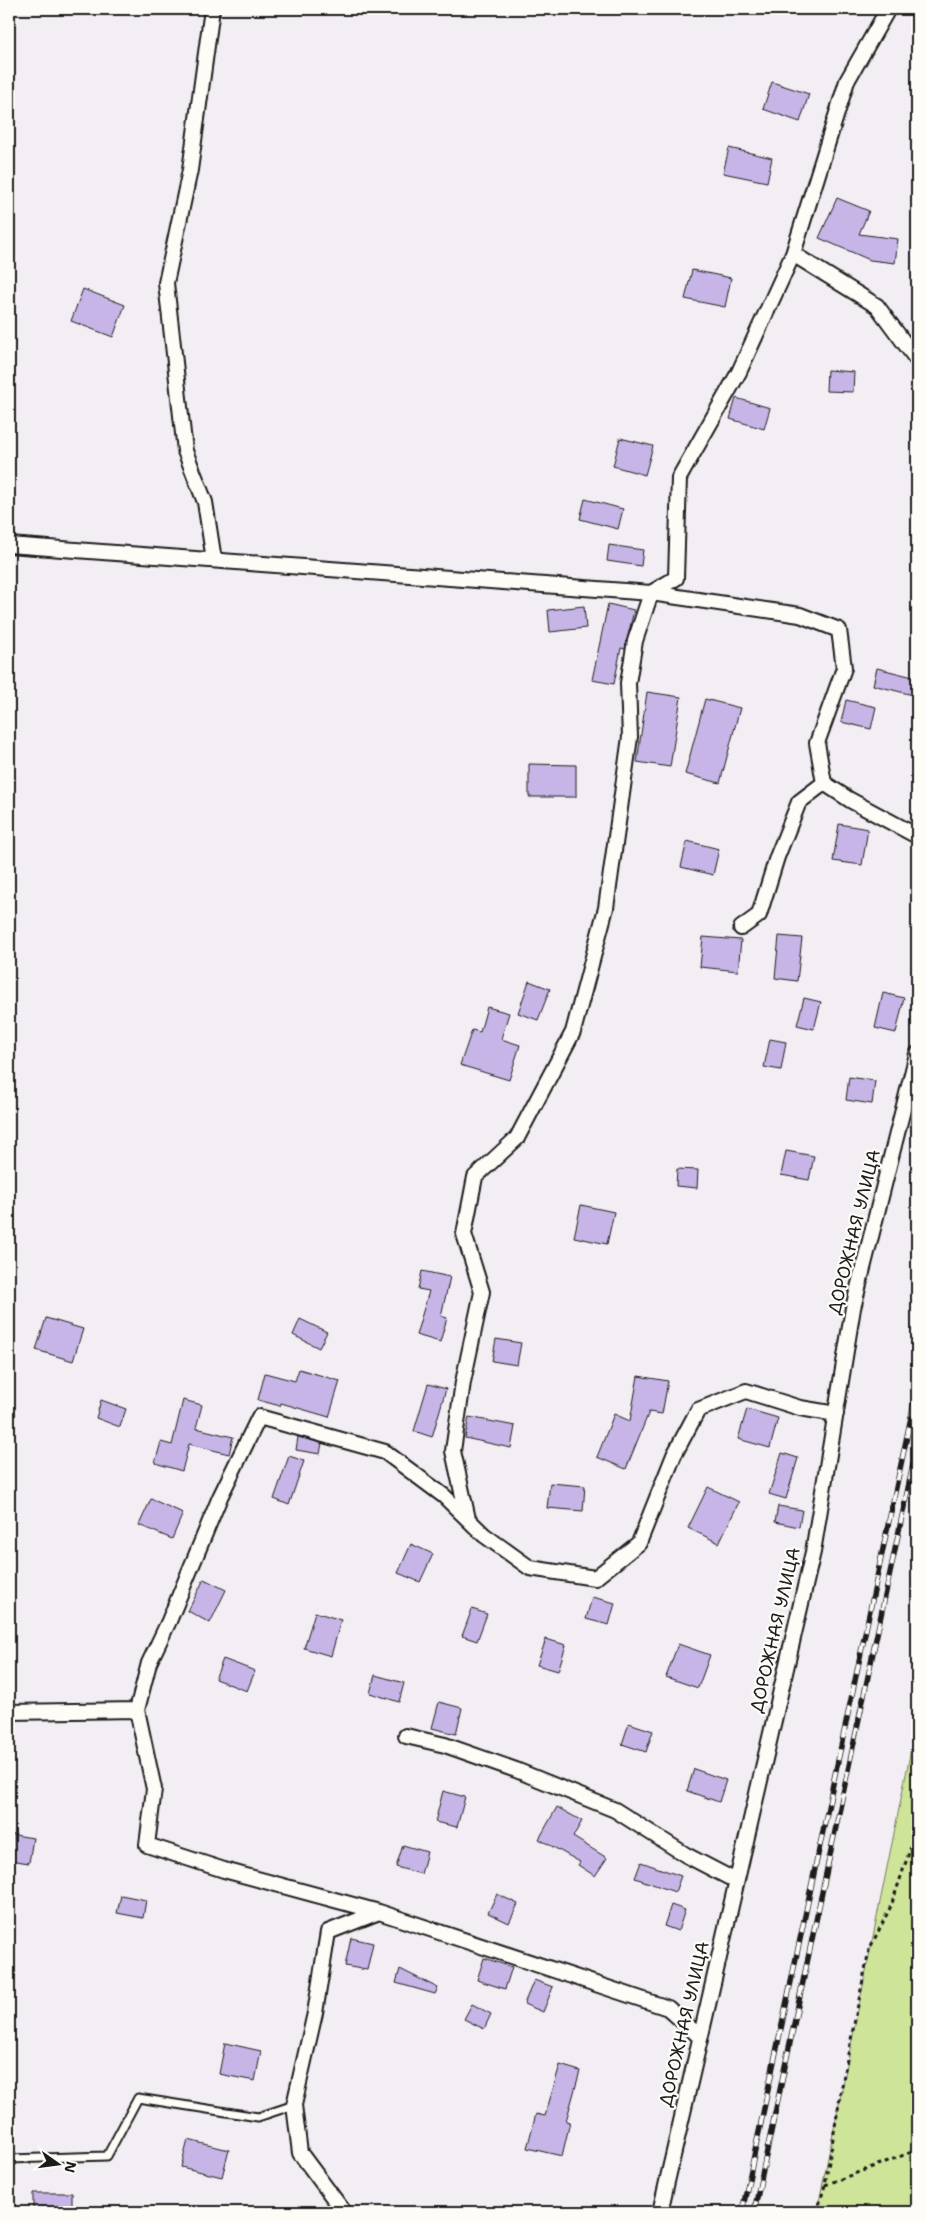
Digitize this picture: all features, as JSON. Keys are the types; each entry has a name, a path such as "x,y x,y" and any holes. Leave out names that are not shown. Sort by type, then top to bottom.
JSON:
{"street":[{"path":"212,9 190,170 166,283 185,452 205,502 214,560"},
{"path":"468,1519 453,1451 463,1382 482,1292 464,1234 475,1177 517,1138 573,1032 606,908 630,737 628,683 635,641 652,593 676,578 679,478 739,372 793,254 847,81 888,9"},
{"path":"793,254 877,306 917,360"},
{"path":"9,545 652,593 800,615 839,630 844,668 818,743 824,783 850,800 917,836"},
{"path":"741,928 759,915 777,857 799,802 824,783"},
{"name":"ДОРОЖНАЯ УЛИЦА","path":"660,2212 813,1552 853,1308 917,1054"},
{"path":"700,2037 668,2008 379,1912 224,1870 147,1845 154,1789 137,1710 149,1663 169,1621 220,1496 259,1417 385,1452 444,1496 484,1535 530,1568 595,1578 639,1543 674,1455 698,1410 746,1391 800,1408 836,1414"},
{"path":"9,1712 137,1710"},
{"path":"406,1736 445,1745 516,1770 615,1810 686,1855 736,1881"},
{"path":"344,2212 300,2153 294,2105 315,2013 328,1932 379,1912"}],"lane":[{"path":"9,2159 107,2156 138,2098 258,2117 294,2105"}],"path":[{"path":"817,2212 825,2185 844,2074 869,1950 891,1906 917,1829"},
{"path":"825,2185 917,2150"}],"green space":[{"path":"917,1720 917,2212 817,2212"}],"building":[{"path":"772,82 809,94 800,122 763,109"},
{"path":"729,148 772,158 767,182 723,173"},
{"path":"837,198 869,211 859,234 898,239 895,263 870,260 819,238"},
{"path":"692,270 731,278 725,307 685,299"},
{"path":"83,289 125,305 113,337 71,321"},
{"path":"827,370 854,372 853,392 826,391"},
{"path":"736,398 770,408 764,429 730,419"},
{"path":"620,438 653,446 645,475 613,466"},
{"path":"585,499 623,509 618,529 580,519"},
{"path":"609,545 643,550 641,566 607,561"},
{"path":"608,604 634,610 625,649 621,648 614,684 592,680"},
{"path":"584,606 586,628 550,632 548,610"},
{"path":"877,668 917,678 917,696 873,685"},
{"path":"647,692 681,697 670,767 637,762"},
{"path":"705,699 740,708 720,783 685,774"},
{"path":"846,700 876,707 871,729 841,722"},
{"path":"529,764 576,765 576,797 529,797"},
{"path":"839,824 868,829 862,865 833,861"},
{"path":"687,841 719,849 713,875 681,867"},
{"path":"779,936 802,938 797,981 775,978"},
{"path":"703,937 741,940 738,971 700,967"},
{"path":"529,981 550,989 538,1020 518,1013"},
{"path":"883,993 904,998 896,1033 875,1028"},
{"path":"804,998 821,1002 814,1029 797,1025"},
{"path":"487,1007 509,1013 501,1039 520,1045 509,1080 460,1065 472,1030 480,1032"},
{"path":"770,1039 786,1042 781,1070 764,1067"},
{"path":"849,1077 875,1081 872,1104 846,1100"},
{"path":"786,1151 814,1156 809,1180 781,1175"},
{"path":"677,1169 698,1170 697,1188 676,1186"},
{"path":"581,1205 614,1212 607,1244 574,1237"},
{"path":"422,1271 450,1277 441,1316 447,1318 440,1342 416,1335 429,1291 418,1289"},
{"path":"46,1318 83,1329 73,1361 36,1350"},
{"path":"300,1319 327,1332 319,1348 293,1335"},
{"path":"496,1339 521,1343 517,1365 492,1361"},
{"path":"299,1369 340,1381 329,1417 281,1403 280,1406 258,1400 265,1373 295,1381"},
{"path":"638,1376 668,1381 662,1414 649,1412 626,1469 597,1457 614,1414 630,1421"},
{"path":"428,1384 446,1389 432,1437 414,1431"},
{"path":"101,1400 126,1409 120,1427 96,1418"},
{"path":"183,1400 202,1405 196,1428 233,1437 229,1454 189,1444 182,1471 155,1463 161,1442 172,1445"},
{"path":"747,1409 778,1418 770,1448 738,1439"},
{"path":"469,1417 515,1426 511,1448 465,1438"},
{"path":"298,1437 322,1443 320,1454 296,1450"},
{"path":"782,1453 798,1458 786,1499 769,1494"},
{"path":"289,1456 304,1461 289,1505 274,1499"},
{"path":"550,1483 585,1486 583,1511 547,1508"},
{"path":"708,1487 739,1502 719,1543 688,1528"},
{"path":"151,1499 183,1513 172,1539 139,1525"},
{"path":"778,1506 802,1510 799,1527 775,1522"},
{"path":"411,1544 433,1554 420,1582 398,1573"},
{"path":"204,1579 226,1590 210,1623 188,1611"},
{"path":"592,1597 615,1603 609,1625 586,1619"},
{"path":"472,1609 487,1614 477,1641 462,1636"},
{"path":"315,1612 341,1620 331,1656 304,1648"},
{"path":"546,1639 566,1645 558,1671 537,1665"},
{"path":"678,1644 710,1655 698,1688 666,1677"},
{"path":"223,1659 255,1671 247,1691 215,1679"},
{"path":"375,1675 404,1683 399,1702 370,1693"},
{"path":"439,1702 462,1708 456,1734 432,1728"},
{"path":"629,1723 653,1731 646,1752 622,1744"},
{"path":"694,1769 726,1780 719,1802 687,1791"},
{"path":"443,1791 465,1797 457,1827 435,1822"},
{"path":"557,1807 582,1821 573,1837 607,1858 595,1876 578,1865 580,1862 539,1839"},
{"path":"9,1834 33,1838 29,1863 9,1860"},
{"path":"403,1845 427,1852 421,1874 396,1867"},
{"path":"641,1862 681,1876 675,1892 635,1878"},
{"path":"497,1894 518,1904 509,1923 488,1913"},
{"path":"121,1895 146,1900 143,1918 117,1913"},
{"path":"671,1905 685,1910 678,1931 664,1926"},
{"path":"351,1938 373,1943 367,1970 345,1966"},
{"path":"484,1958 512,1967 505,1989 477,1980"},
{"path":"400,1969 438,1988 435,1994 396,1983"},
{"path":"534,1980 553,1987 543,2012 524,2004"},
{"path":"472,2004 491,2014 484,2029 464,2019"},
{"path":"225,2043 261,2051 255,2081 219,2074"},
{"path":"560,2065 580,2071 566,2121 570,2122 562,2156 527,2148 536,2114 545,2116"},
{"path":"188,2140 229,2150 222,2177 181,2167"},
{"path":"33,2193 72,2193 72,2212 33,2212"}],"railway":[{"path":"742,2212 917,1389"},
{"path":"754,2212 917,1446"}]}
